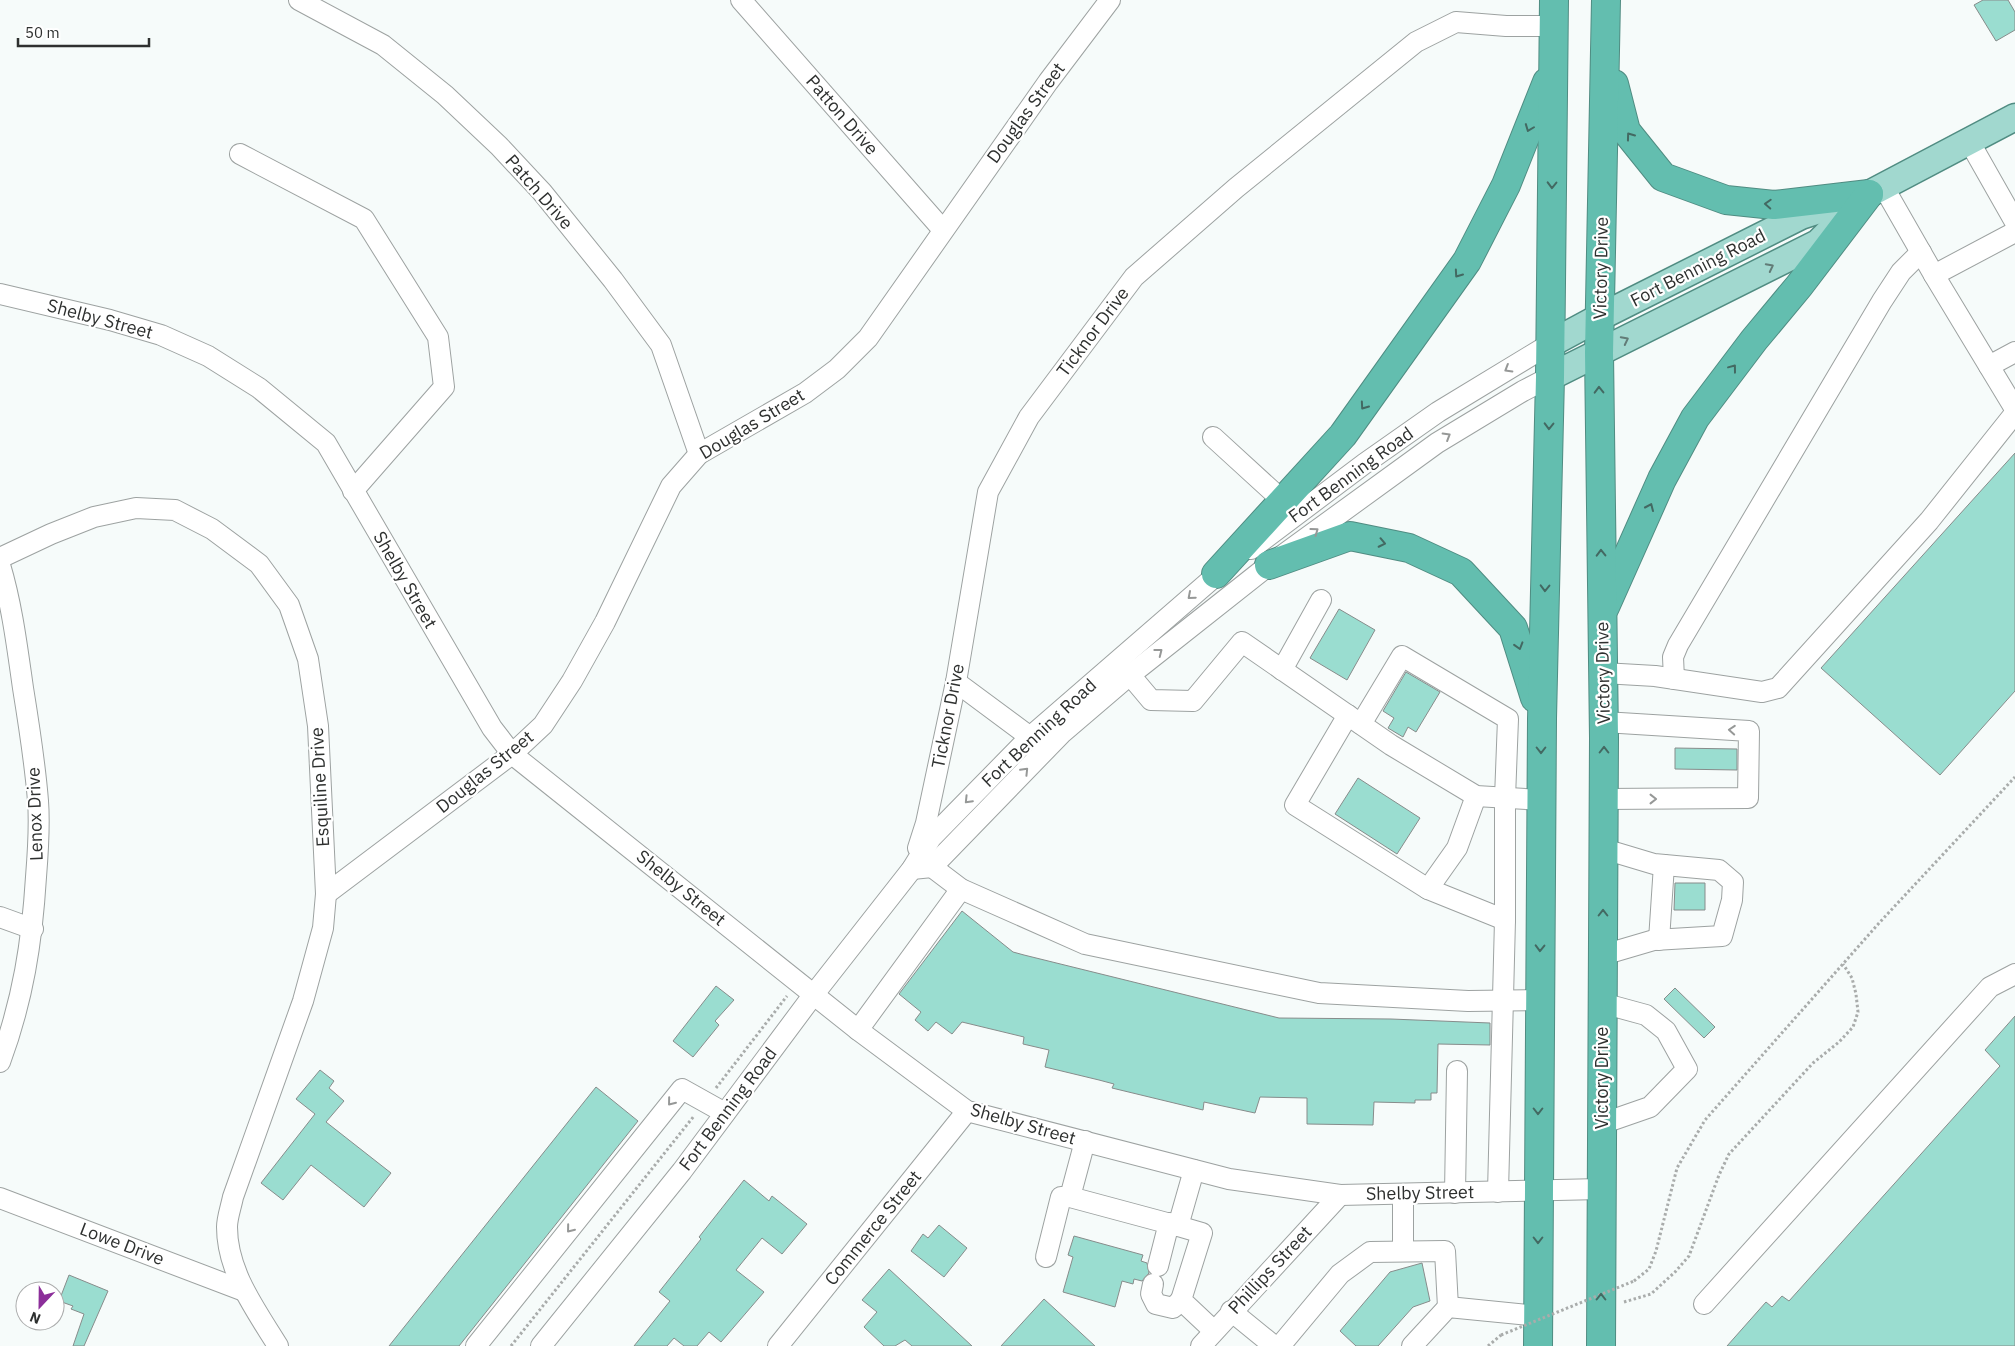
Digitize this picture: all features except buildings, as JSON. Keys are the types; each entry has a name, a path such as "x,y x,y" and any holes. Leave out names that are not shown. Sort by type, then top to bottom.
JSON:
{"highway":[{"name":"Victory Drive","path":"1601,1346 1604,722 1599,353 1606,0"},
{"path":"1538,1346 1541,800 1550,377 1554,13"},
{"path":"1605,50 1626,131 1663,177 1726,200 1774,205 1876,190"},
{"path":"1216,574 1343,435 1467,261 1506,185 1553,66"},
{"path":"1602,615 1662,479 1695,418 1754,340 1800,286 1876,190"},
{"path":"1269,565 1350,536 1409,548 1461,572 1513,628 1542,720"}],"main road":[{"name":"Fort Benning Road","path":"1550,344 1800,216 1876,190 2015,117"},
{"name":"Fort Benning Road","path":"1550,377 1818,243 1876,190"}],"street":[{"name":"Patch Drive","path":"299,0 383,45 445,95 542,192 613,280 661,345 699,454"},
{"name":"Patton Drive","path":"740,0 943,230"},
{"name":"Douglas Street","path":"326,894 512,754 543,725 572,681 604,622 672,486 699,454 805,393 837,369 868,338 943,230 1110,0"},
{"name":"Ticknor Drive","path":"922,868 926,824 956,682 988,492 1029,418 1134,277 1236,188 1416,42 1456,22 1506,26 1554,13"},
{"path":"1968,141 2015,222"},
{"path":"240,154 364,219 438,337 444,387 353,491"},
{"path":"1603,673 1655,676 1762,692 1778,688 1929,521 2015,411 1921,252 1876,190"},
{"path":"1934,276 2015,232"},
{"path":"1674,679 1673,657 1678,644 1880,305 1901,272 1921,252"},
{"name":"Shelby Street","path":"0,294 152,332 208,356 259,388 326,443 492,728 512,754 858,1030 967,1111 1229,1178 1340,1195 1538,1192 1601,1189"},
{"name":"Fort Benning Road","path":"922,868 930,838 1031,736 1216,574 1364,464 1438,412 1550,344"},
{"path":"1989,366 2015,352"},
{"name":"Fort Benning Road","path":"541,1346 682,1171 814,994 922,868 1061,734 1130,675 1269,565 1437,443 1523,391 1550,377"},
{"path":"1213,437 1283,501"},
{"name":"Esquiline Drive","path":"0,558 51,534 94,517 136,508 175,510 212,529 259,564 289,605 308,659 318,726 326,894 322,928 303,1001 233,1197 227,1227 231,1260 244,1291 278,1346"},
{"name":"Lenox Drive","path":"0,565 9,596 33,756 38,803 38,856 33,929 24,984 13,1026 0,1062"},
{"path":"1282,670 1321,600"},
{"path":"1130,675 1151,700 1193,701 1242,642 1391,745 1476,796 1541,800"},
{"path":"1498,1192 1505,920 1505,798 1508,719 1402,656 1354,720 1295,805 1428,889 1505,920"},
{"path":"956,682 1046,749"},
{"path":"1604,722 1749,731 1748,798 1604,799"},
{"path":"1428,889 1457,848 1476,796"},
{"path":"1603,955 1659,940 1722,936 1732,900 1733,882 1718,870 1654,864 1604,849"},
{"path":"1659,940 1664,865"},
{"path":"922,868 961,889 1085,944 1320,993 1468,1001 1539,1000"},
{"path":"858,1030 961,889"},
{"path":"0,917 33,929"},
{"path":"1704,1304 1990,986 2015,974"},
{"path":"1601,1124 1650,1107 1687,1068 1666,1031 1646,1015 1602,1003"},
{"path":"1455,1193 1457,1071"},
{"path":"476,1346 682,1089 725,1113"},
{"name":"Commerce Street","path":"778,1346 967,1111"},
{"path":"1070,1197 1085,1141"},
{"path":"1046,1257 1061,1197 1070,1197 1174,1224 1202,1233 1181,1300 1173,1308 1156,1304 1151,1294 1155,1275 1174,1224 1194,1170"},
{"path":"1402,1251 1403,1194"},
{"name":"Phillips Street","path":"1201,1346 1231,1311 1340,1195"},
{"name":"Lowe Drive","path":"0,1198 244,1291"},
{"path":"1280,1346 1340,1274 1370,1252 1445,1250 1448,1307 1412,1346"},
{"path":"1181,1300 1214,1331"},
{"path":"1448,1307 1538,1316"},
{"path":"1231,1311 1274,1346"}],"path":[{"path":"1488,1346 1501,1336 1634,1281 1649,1269 1656,1251 1677,1168 1705,1120 1843,964 2015,777"},
{"path":"1624,1283 1624,1302 1651,1294 1675,1272 1689,1256 1719,1175 1729,1154 1814,1063 1839,1042 1853,1027 1858,1012 1856,994 1852,978 1843,964"},
{"path":"511,1346 788,995 795,979"}]}
